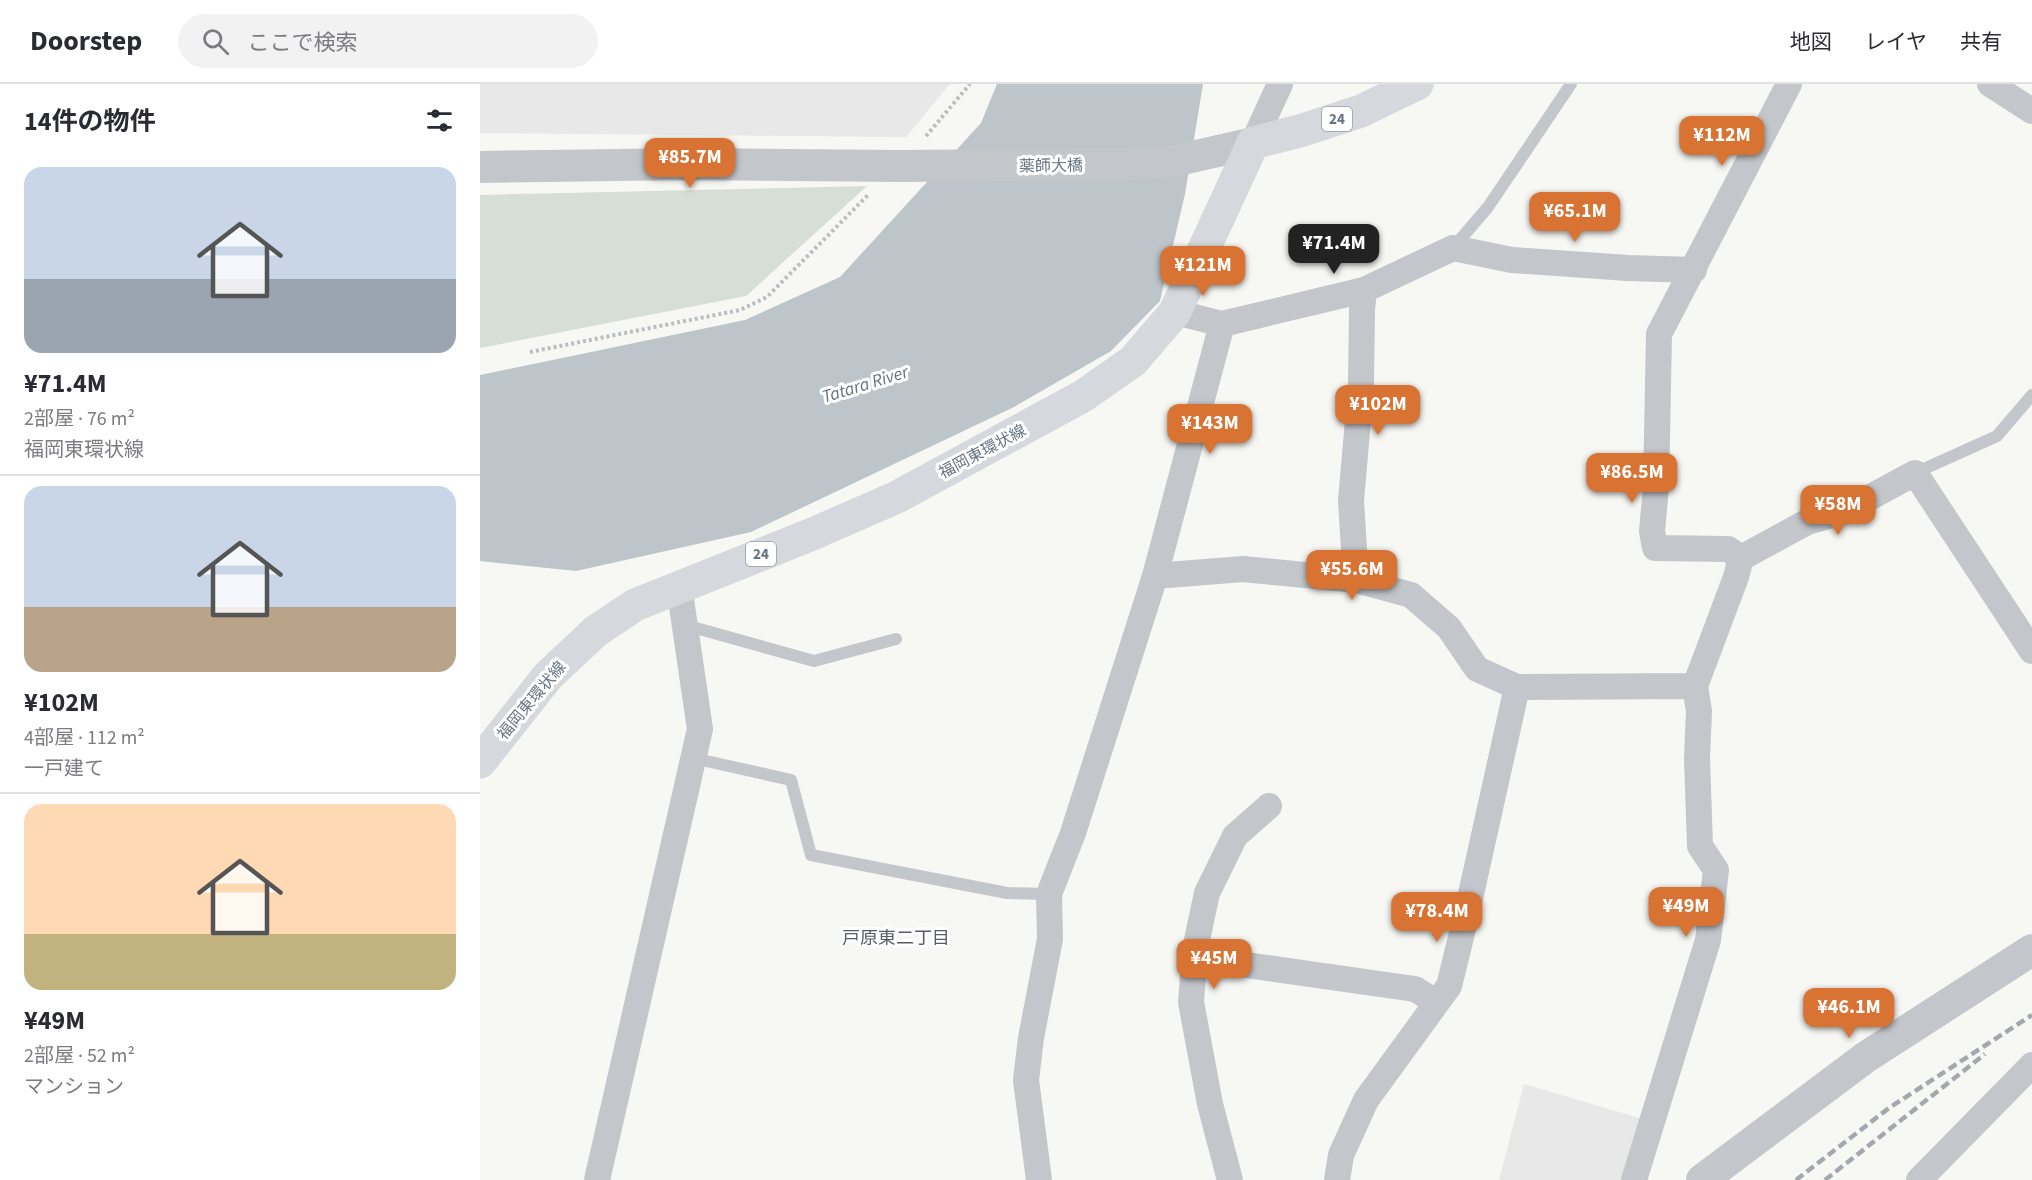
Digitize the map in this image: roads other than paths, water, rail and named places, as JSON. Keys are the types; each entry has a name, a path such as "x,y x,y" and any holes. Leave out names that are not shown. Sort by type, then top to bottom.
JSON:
{"main road":[{"name":"24","path":"1253,144 1361,111 1417,84"},
{"name":"福岡東環状線","path":"480,762 548,676 596,631 634,605 815,533 897,496 1083,396 1133,362 1174,312 1253,144"}],"street":[{"path":"1253,144 1280,84"},
{"path":"1741,558 1728,549 1655,548 1652,531 1659,334 1789,84"},
{"path":"1989,84 2032,111"},
{"name":"薬師大橋","path":"480,167 689,164 901,166 1127,164 1174,161 1253,144"},
{"path":"1174,312 1222,324 1364,290 1453,248 1512,260 1694,270"},
{"path":"1356,580 1351,501 1360,385 1364,290"},
{"path":"1039,1180 1026,1080 1031,1038 1050,939 1049,894 1073,833 1155,576 1222,324"},
{"path":"1634,1180 1708,940 1716,870 1700,846 1697,758 1699,711 1695,686 1736,578 1741,558 1806,522 1843,512 1915,474 2032,651"},
{"path":"1155,576 1243,569 1356,580 1411,596 1449,628 1477,669 1517,687 1695,686"},
{"path":"597,1180 700,729 679,586"},
{"path":"1337,1180 1341,1155 1366,1100 1449,986 1517,687"},
{"path":"1230,1180 1210,1104 1191,1002 1195,950 1207,893 1235,836 1269,806"},
{"path":"1702,1180 1866,1057 2032,950"},
{"path":"1246,965 1415,989 1436,1002"},
{"path":"1919,1180 2032,1065"}],"lane":[{"path":"1453,248 1488,207 1571,84"},
{"path":"1915,474 1998,436 2032,395"},
{"path":"685,625 814,661 896,639"},
{"path":"693,758 791,780 811,855 1007,893 1049,894"}],"water":[{"name":"Tatara River","path":"997,84 1203,84 1185,194 1160,301 1111,351 1014,407 751,532 576,571 480,561 480,375 745,320 840,277 981,123"}],"railway":[{"path":"1796,1180 1889,1108 2032,1015"},
{"path":"1825,1180 1985,1054"}],"district":[{"name":"戸原東二丁目","path":"896,938"}]}
